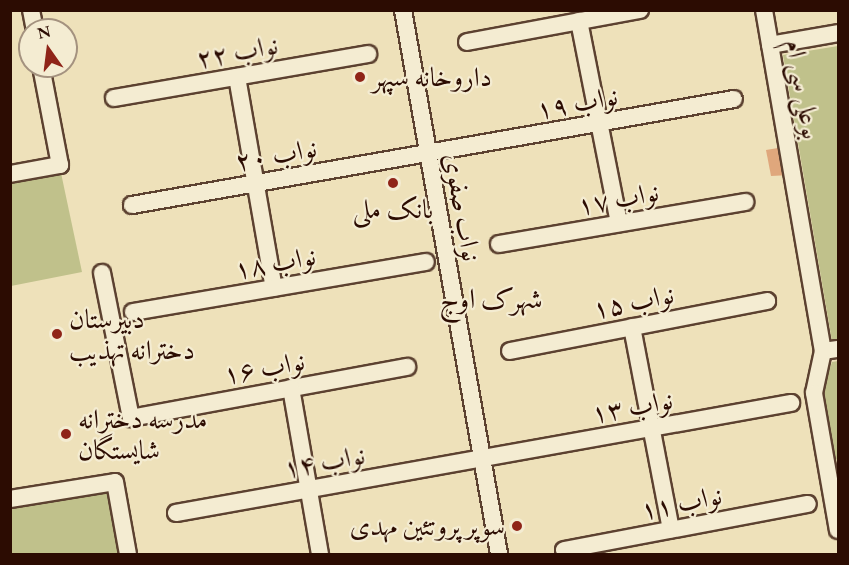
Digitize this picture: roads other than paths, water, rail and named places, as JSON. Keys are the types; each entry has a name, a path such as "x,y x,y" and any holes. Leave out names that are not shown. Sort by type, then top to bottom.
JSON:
{"street":[{"name":"نواب صفوی","path":"403,10 499,555"},
{"path":"467,42 640,10"},
{"name":"بوعلی سی ام","path":"765,10 831,350 814,393 838,530"},
{"path":"579,21 619,223"},
{"path":"770,45 838,33"},
{"name":"نواب ۲۲","path":"114,98 368,54"},
{"path":"237,77 274,288"},
{"path":"10,174 60,165 43,78"},
{"name":"نواب ۱۹","path":"428,153 734,99"},
{"name":"نواب ۲۰","path":"132,205 428,153"},
{"name":"نواب ۱۷","path":"499,244 745,202"},
{"name":"نواب ۱۸","path":"133,312 426,262"},
{"name":"نواب ۱۶","path":"102,273 131,418 407,367"},
{"name":"نواب ۱۵","path":"510,351 767,301"},
{"path":"632,327 671,529"},
{"path":"291,388 320,555"},
{"name":"نواب ۱۳","path":"482,459 791,403"},
{"name":"نواب ۱۴","path":"176,513 482,459"},
{"path":"10,499 115,482 128,555"},
{"name":"نواب ۱۱","path":"564,550 808,504"}],"place":[{"name":"داروخانه سپهر","path":"360,77"},
{"name":"بانک ملی","path":"393,183"},
{"name":"دبیرستان دخترانه تهذیب","path":"57,334"},
{"name":"مدرسه دخترانه شایستگان","path":"66,434"},
{"name":"سوپر پروتئین مهدی","path":"517,526"}],"district":[{"name":"شهرک اوج","path":"491,298"}]}
